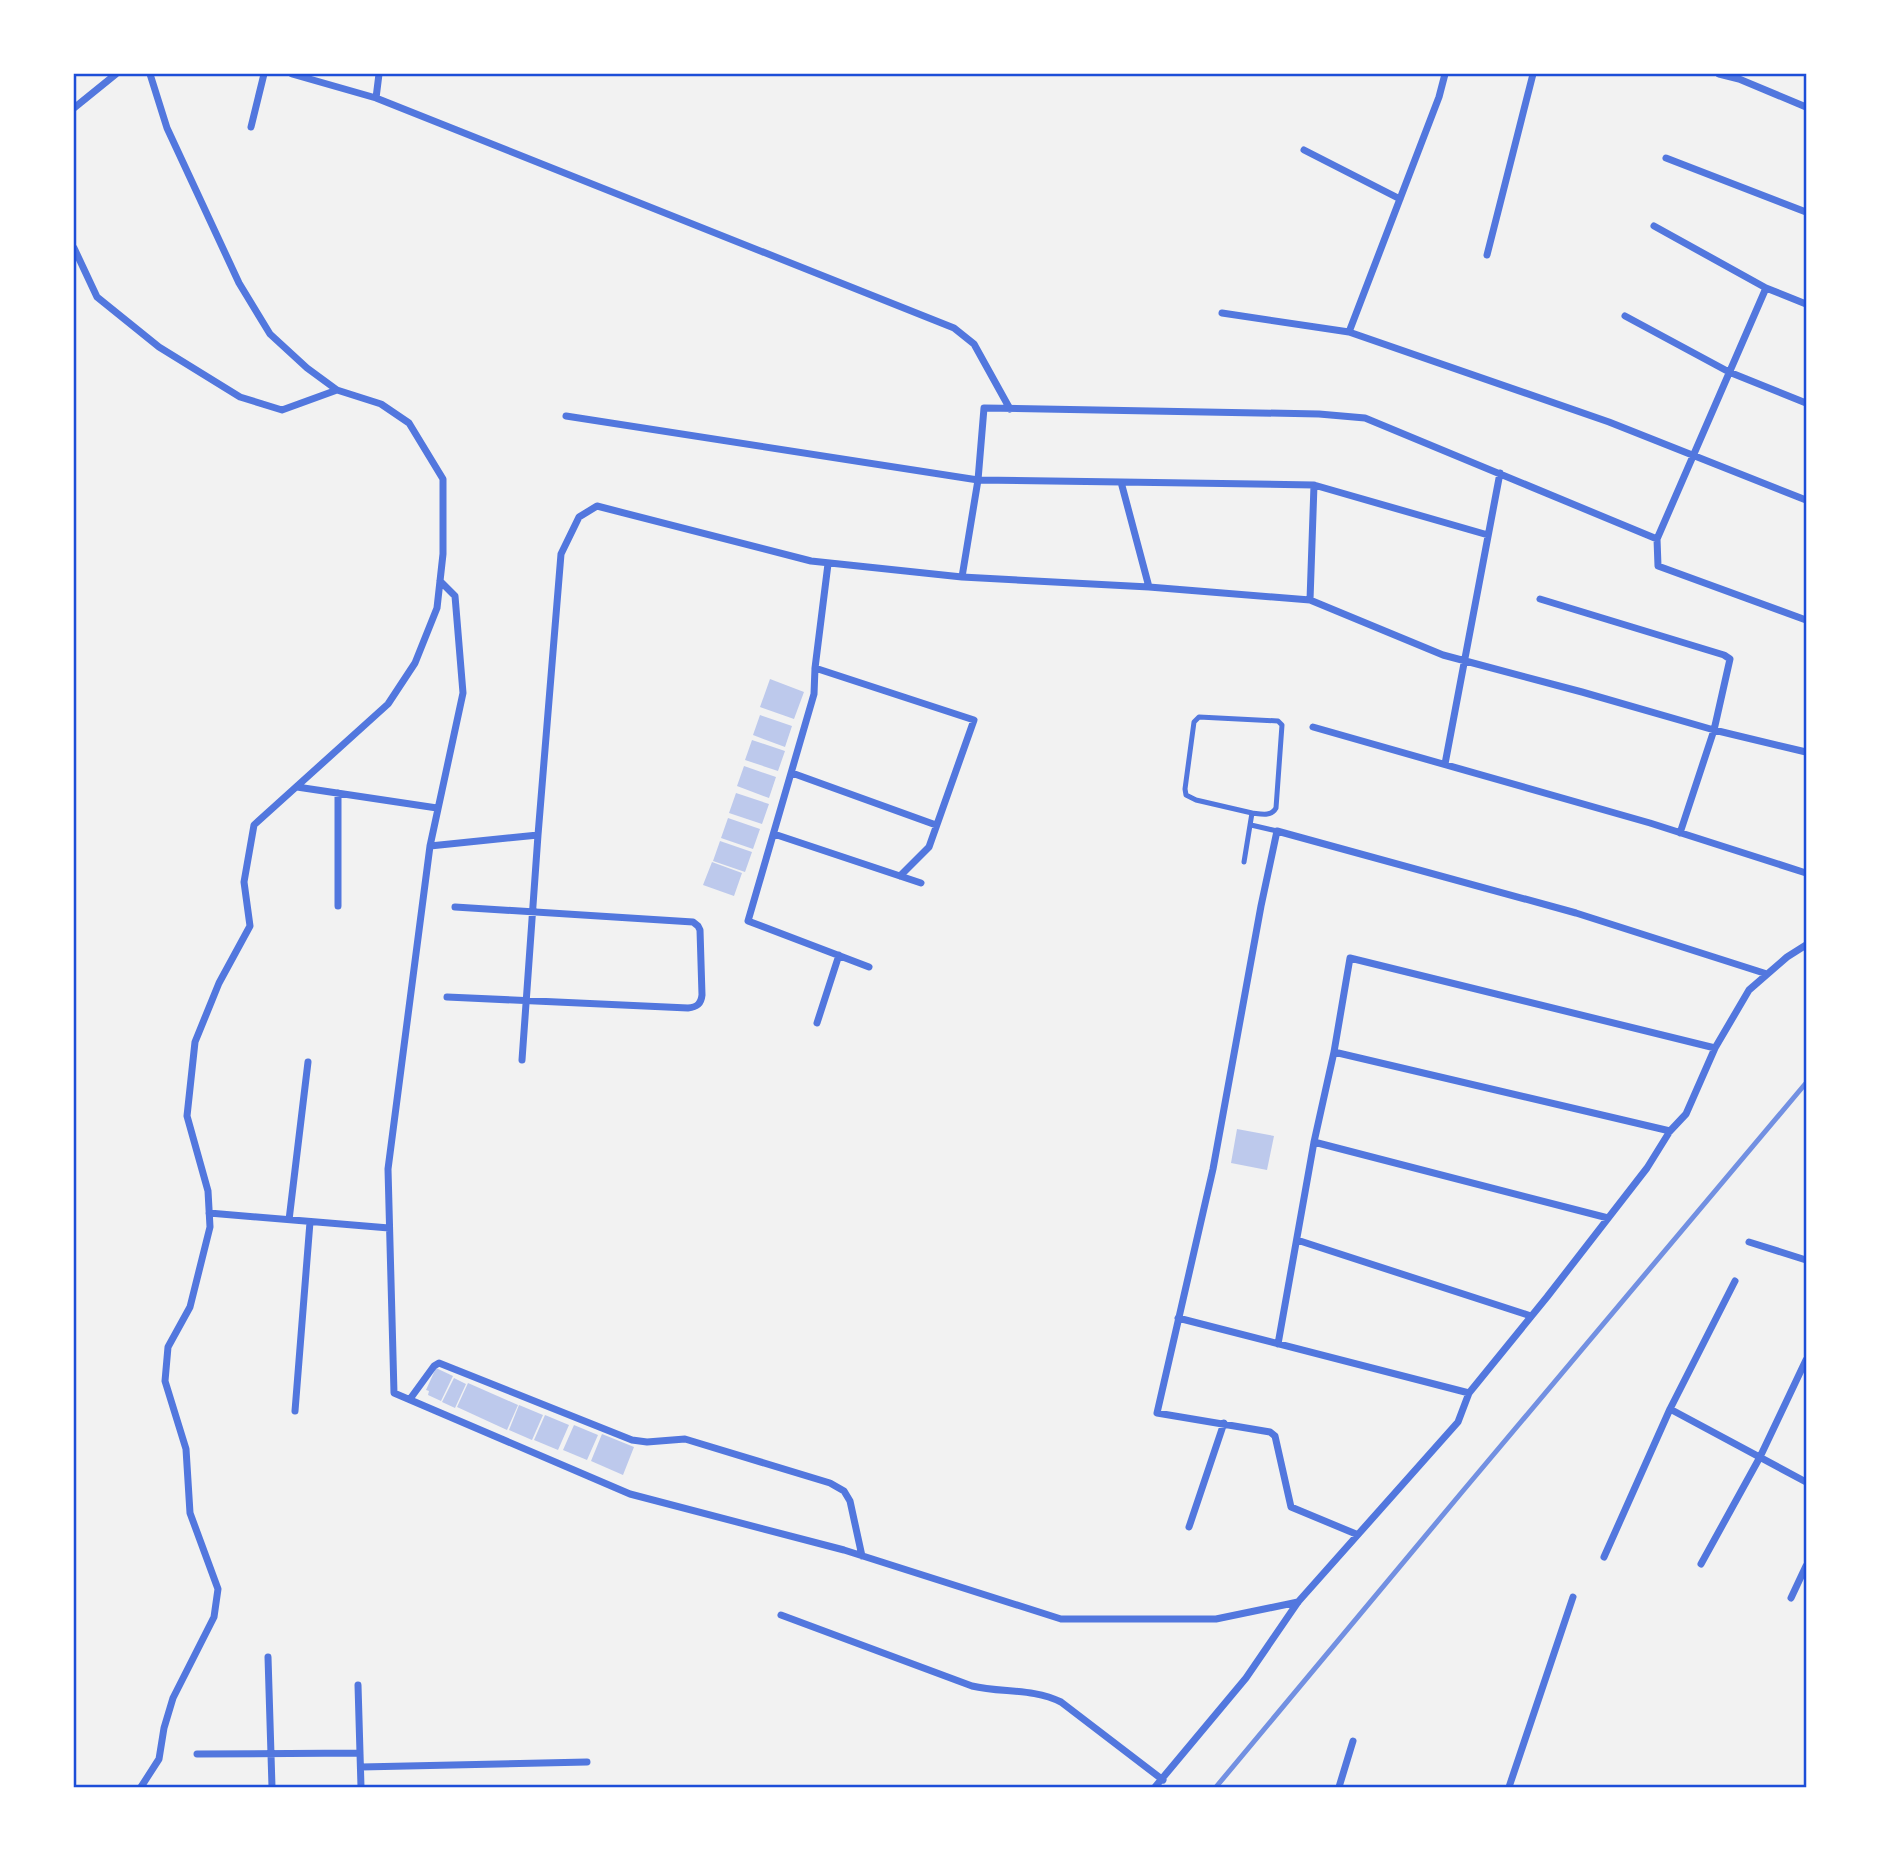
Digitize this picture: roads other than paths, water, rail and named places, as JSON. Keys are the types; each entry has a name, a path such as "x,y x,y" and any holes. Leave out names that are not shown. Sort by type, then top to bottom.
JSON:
{"street":[{"path":"74,108 116,74"},
{"path":"141,1787 159,1759 173,1698 214,1617 218,1590 190,1513 186,1449 165,1381 168,1347 190,1307 210,1227 208,1191 187,1116 195,1042 219,982 250,926 244,882 254,825 388,704 415,663 437,608 443,554 443,479 409,423 381,404 337,390 307,368 270,334 239,283 167,128 150,74"},
{"path":"251,127 264,74"},
{"path":"292,74 376,98 954,328 974,344 1010,409"},
{"path":"376,98 379,74"},
{"path":"1349,332 1439,97 1445,74"},
{"path":"1487,255 1533,74"},
{"path":"1719,74 1739,79 1807,107"},
{"path":"1304,150 1400,199"},
{"path":"1666,158 1807,212"},
{"path":"1654,226 1766,288 1807,304"},
{"path":"74,248 97,297 159,347 240,397 282,410 337,390"},
{"path":"1766,288 1657,539 1658,566 1807,620"},
{"path":"1223,313 1349,332 1609,422 1807,500"},
{"path":"1625,316 1729,372 1807,403"},
{"path":"962,577 978,480 984,408 1319,414 1365,418 1657,539"},
{"path":"566,416 978,480 1314,485 1488,535"},
{"path":"1445,764 1500,473"},
{"path":"1121,482 1149,587"},
{"path":"1310,600 1314,485"},
{"path":"522,1060 561,554 579,517 597,506 828,564 962,577 1149,587 1310,600 1443,655 1714,730 1807,752"},
{"path":"828,564 814,694 748,921 869,967"},
{"path":"440,581 455,596 463,693 430,846 388,1169 394,1393 630,1494 862,1556 1061,1619 1216,1619 1298,1602"},
{"path":"1540,599 1728,656 1730,662 1714,730 1680,833"},
{"path":"815,668 974,720 929,847 900,877"},
{"path":"1313,727 1680,833 1807,873"},
{"path":"792,773 936,825"},
{"path":"297,787 437,808"},
{"path":"338,793 338,906"},
{"path":"1356,1534 1291,1507 1275,1436 1270,1432 1157,1413 1213,1169 1277,831 1576,913 1767,974"},
{"path":"774,834 921,883"},
{"path":"430,846 538,835"},
{"path":"447,997 688,1008 699,1004 702,995 700,930 695,924 455,907"},
{"path":"1155,1787 1246,1678 1298,1602 1458,1422 1469,1393 1647,1168 1670,1131 1686,1114 1715,1048 1749,990 1787,957 1807,945"},
{"path":"817,1023 839,956"},
{"path":"1278,1344 1314,1142 1334,1052 1349,958 1715,1048"},
{"path":"1334,1052 1670,1131"},
{"path":"289,1220 308,1062"},
{"path":"1314,1142 1608,1218"},
{"path":"209,1213 389,1228"},
{"path":"295,1411 310,1222"},
{"path":"1297,1240 1531,1316"},
{"path":"1749,1242 1807,1260"},
{"path":"1604,1556 1670,1409 1735,1281"},
{"path":"1178,1318 1469,1393"},
{"path":"1701,1564 1760,1457 1806,1360"},
{"path":"410,1399 439,1363 632,1440 647,1442 685,1439 830,1483 844,1491 850,1501 862,1556"},
{"path":"1670,1409 1807,1482"},
{"path":"1189,1527 1224,1423"},
{"path":"1791,1598 1807,1566"},
{"path":"1509,1787 1573,1597"},
{"path":"780,1615 972,1686 1051,1697 1163,1780"},
{"path":"268,1657 272,1787"},
{"path":"358,1685 361,1787"},
{"path":"1339,1787 1353,1741"},
{"path":"197,1754 360,1753"},
{"path":"361,1767 587,1762"}],"lane":[{"path":"1199,717 1281,723 1276,808 1273,813 1252,813 1196,800 1186,795 1194,722 1199,717"},
{"path":"1244,862 1252,813"},
{"path":"1251,825 1277,831"}],"railway":[{"path":"1216,1787 1806,1083"}]}
